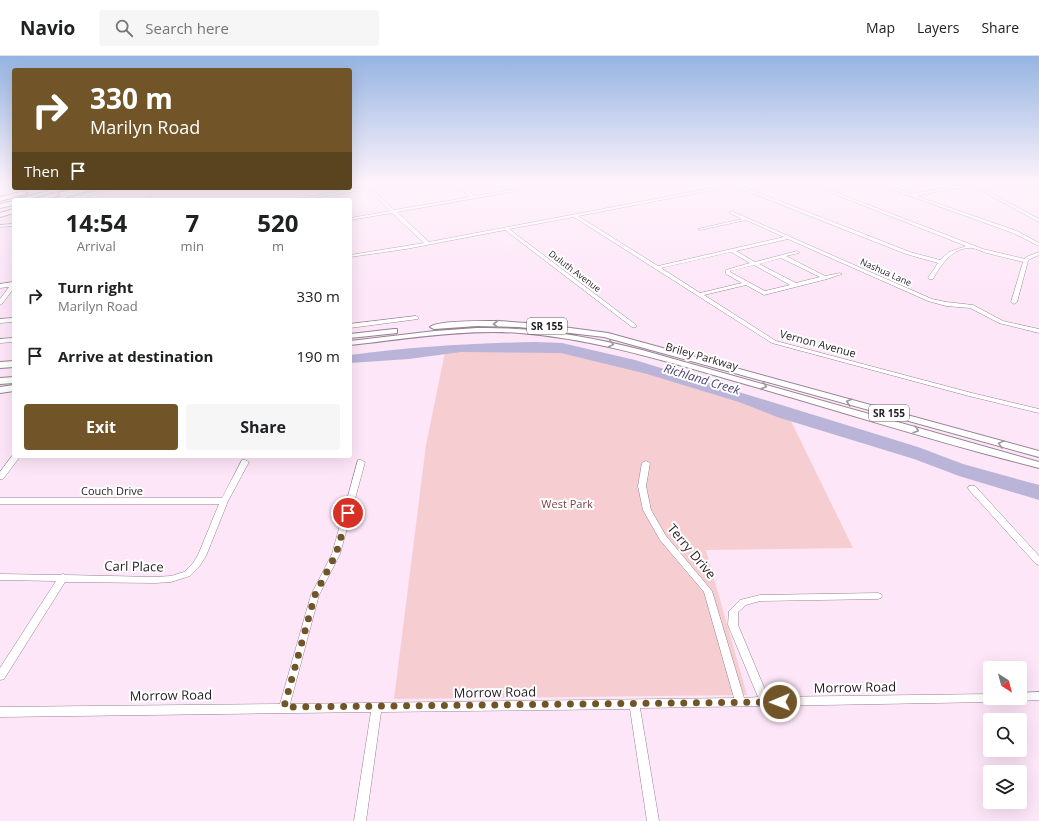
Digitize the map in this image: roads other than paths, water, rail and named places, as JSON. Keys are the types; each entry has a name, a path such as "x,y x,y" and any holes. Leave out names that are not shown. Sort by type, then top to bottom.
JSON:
{"highway":[{"name":"Briley Parkway","path":"352,336 476,324 544,325 605,335 1039,454"},
{"name":"Briley Parkway","path":"352,343 446,332 486,331 518,331 592,340 668,359 1039,465"},
{"path":"0,365 12,364"},
{"path":"0,375 12,373"},
{"path":"0,381 12,380"},
{"path":"0,390 12,388"}],"street":[{"path":"402,220 428,244"},
{"path":"352,256 428,244 555,220"},
{"name":"Vernon Avenue","path":"580,220 774,342 971,395 1039,411"},
{"path":"700,229 743,220"},
{"name":"Nashua Lane","path":"748,220 930,300 946,304 971,306 1001,322 1039,331"},
{"path":"825,220 908,253 940,262"},
{"path":"903,220 991,253 1026,261"},
{"path":"980,220 1015,232 1039,245"},
{"path":"0,226 12,225"},
{"name":"Duluth Avenue","path":"506,229 634,326"},
{"path":"656,268 788,238"},
{"path":"931,278 944,256 956,249 971,246"},
{"path":"732,251 795,285"},
{"path":"797,252 728,270 728,273 764,293 840,274"},
{"path":"1014,302 1026,261 1039,253"},
{"path":"782,256 824,278"},
{"path":"700,295 747,283"},
{"path":"0,286 12,285"},
{"path":"0,303 12,288"},
{"path":"352,326 416,318"},
{"path":"0,321 12,320"},
{"path":"0,341 12,340"},
{"path":"0,477 15,458"},
{"name":"Carl Place","path":"0,578 63,577 155,580 171,579 187,574 202,556 224,501 246,462"},
{"path":"284,707 315,595 336,554 361,462"},
{"name":"Terry Drive","path":"646,463 642,486 647,510 663,538 708,591 740,702"},
{"path":"972,488 1039,562"},
{"name":"Couch Drive","path":"0,501 224,501"},
{"path":"0,676 63,577"},
{"path":"765,702 733,625 734,612 744,602 760,598 878,596"},
{"path":"1027,697 1039,696"},
{"name":"Morrow Road","path":"0,712 983,698"},
{"path":"634,704 653,821"},
{"path":"360,821 377,707"}],"water label":[{"name":"Richland Creek","path":"702,379"}],"park label":[{"name":"West Park","path":"567,503"}]}
